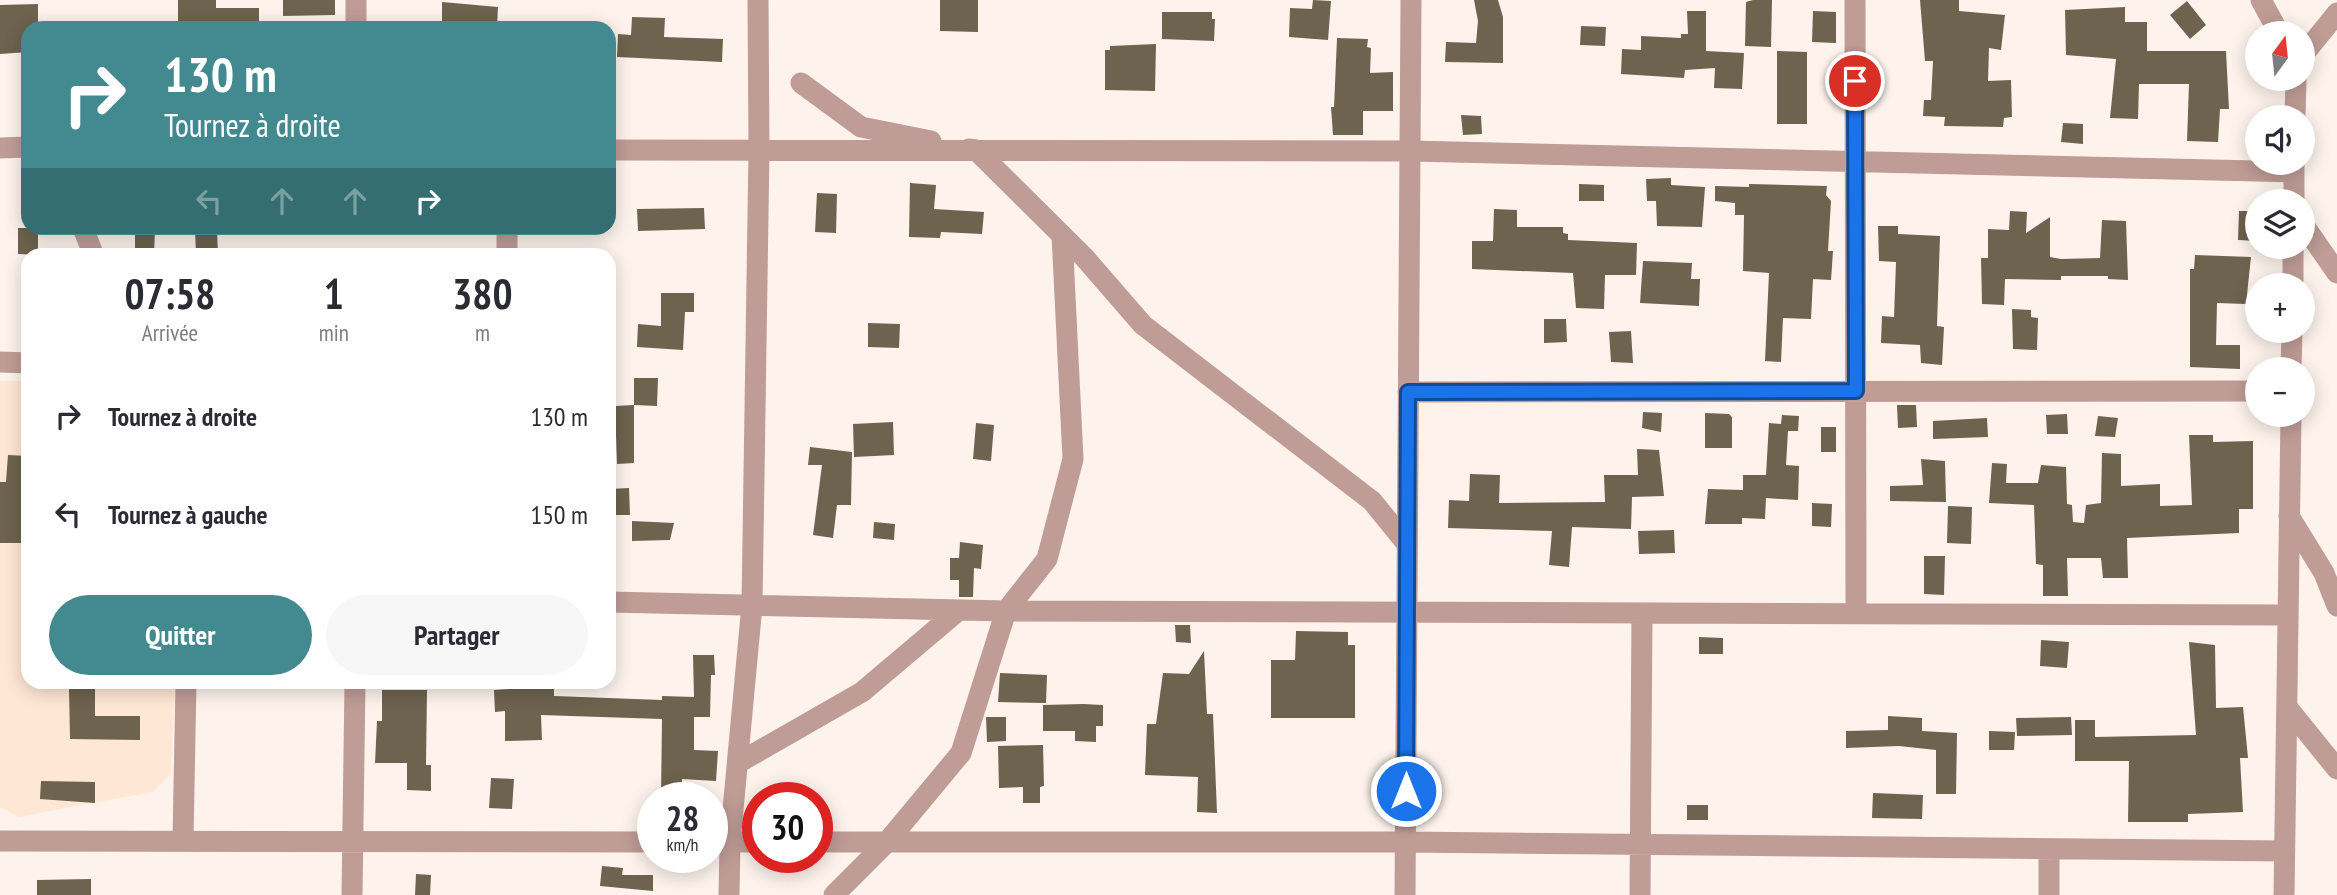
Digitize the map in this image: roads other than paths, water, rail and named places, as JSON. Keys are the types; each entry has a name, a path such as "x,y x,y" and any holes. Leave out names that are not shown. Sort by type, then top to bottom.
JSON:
{"street":[{"path":"356,0 356,21"},
{"path":"728,809 738,763 752,606 759,150 758,0"},
{"path":"1405,895 1411,0"},
{"path":"1855,0 1856,613"},
{"path":"2261,0 2272,21"},
{"path":"2315,40 2337,13"},
{"path":"801,83 861,127 976,150 1062,235 1143,325 1372,502 1407,544"},
{"path":"0,148 21,147"},
{"path":"616,150 1411,151 1855,162 2245,166"},
{"path":"834,895 887,842 961,753 1006,611 1047,559 1073,459 1062,235"},
{"path":"2315,242 2337,274"},
{"path":"0,362 21,363"},
{"path":"1408,392 2245,390"},
{"path":"2284,895 2291,427"},
{"path":"2289,516 2324,573 2337,606"},
{"path":"616,602 1006,611 2288,615"},
{"path":"738,763 862,692 959,610"},
{"path":"1640,895 1642,613"},
{"path":"183,840 186,689"},
{"path":"352,895 355,689"},
{"path":"2287,707 2337,769"},
{"path":"0,841 637,842"},
{"path":"833,842 1405,842 2284,851"},
{"path":"2049,849 2049,895"},
{"path":"726,873 729,895"}]}
